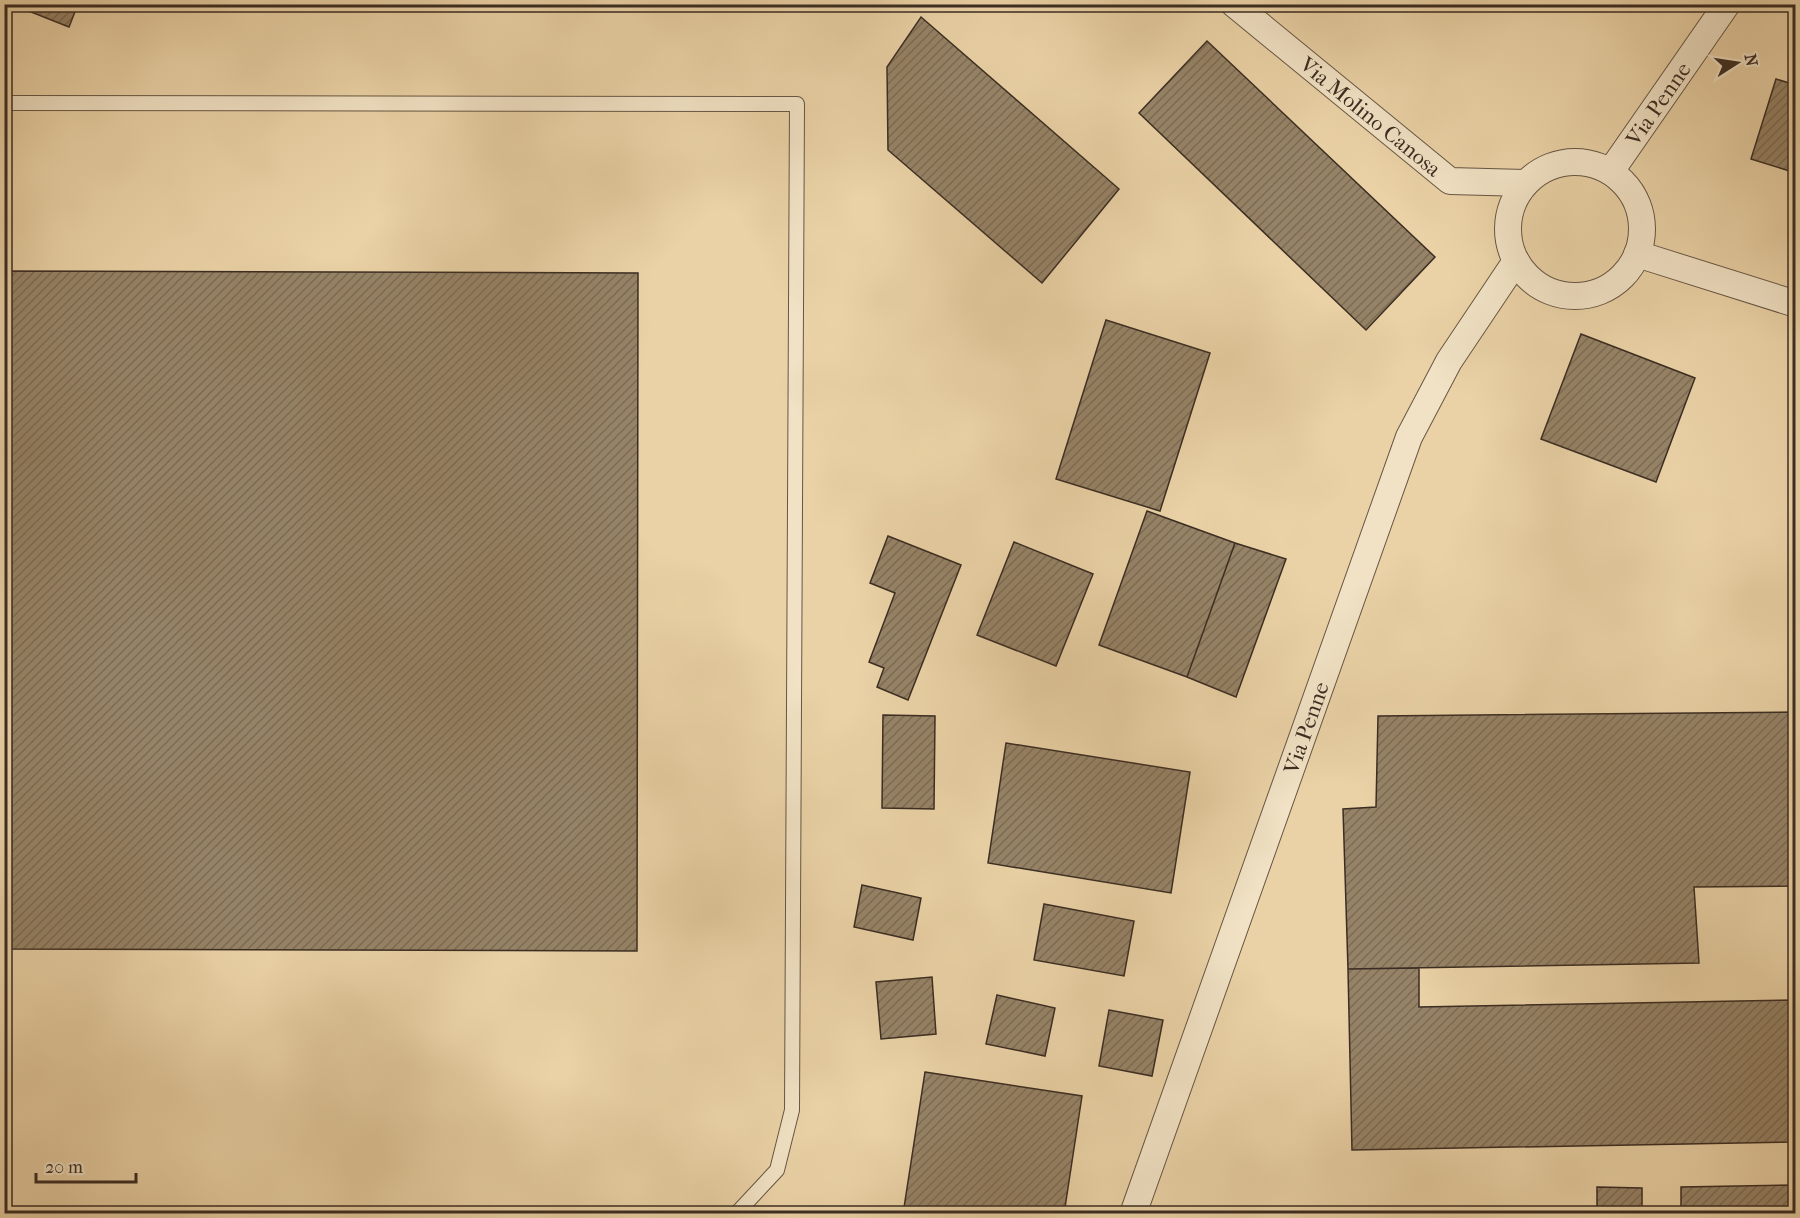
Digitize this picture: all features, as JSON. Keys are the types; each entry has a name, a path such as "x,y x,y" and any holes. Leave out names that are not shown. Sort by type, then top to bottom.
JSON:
{"street":[{"name":"Via Molino Canosa","path":"1234,4 1450,181 1525,183"},
{"name":"Via Penne","path":"1611,171 1727,4"},
{"path":"1566,162 1597,165 1611,171 1632,193 1639,208 1642,223 1637,254 1628,270 1614,283 1598,292 1579,296 1561,295 1543,288 1527,277 1516,261 1508,229 1509,212 1525,183 1537,173 1566,162"},
{"path":"1637,254 1796,304"},
{"name":"Via Penne","path":"1133,1214 1409,437 1449,361 1516,261"}],"lane":[{"path":"4,103 796,104 792,1110 777,1170 736,1214"}],"building":[{"path":"11,4 78,4 69,27"},
{"path":"921,17 1119,189 1042,283 888,150 887,67"},
{"path":"1207,41 1435,257 1366,330 1139,113"},
{"path":"1776,79 1796,85 1796,173 1751,159"},
{"path":"4,271 638,273 637,951 4,949"},
{"path":"1106,320 1210,353 1160,511 1056,479"},
{"path":"1581,334 1695,378 1656,482 1541,439"},
{"path":"1147,511 1235,543 1187,677 1099,645"},
{"path":"888,536 961,565 908,700 877,687 884,668 869,662 895,593 870,583"},
{"path":"1014,542 1093,574 1056,666 977,635"},
{"path":"1235,543 1286,559 1236,697 1187,677"},
{"path":"1796,712 1796,886 1694,887 1699,963 1348,969 1343,809 1376,807 1378,716"},
{"path":"883,715 935,716 934,809 882,808"},
{"path":"1006,743 1190,772 1171,893 988,863"},
{"path":"862,885 921,898 913,940 854,927"},
{"path":"1044,904 1134,921 1124,976 1034,960"},
{"path":"1419,968 1419,1007 1796,1000 1796,1142 1352,1150 1348,969"},
{"path":"932,977 936,1034 881,1039 876,982"},
{"path":"997,995 1055,1008 1045,1056 986,1044"},
{"path":"1109,1010 1163,1020 1152,1076 1099,1066"},
{"path":"925,1072 1082,1096 1064,1214 903,1214"},
{"path":"1796,1185 1796,1214 1681,1214 1681,1187"},
{"path":"1597,1187 1642,1188 1642,1214 1597,1214"}]}
